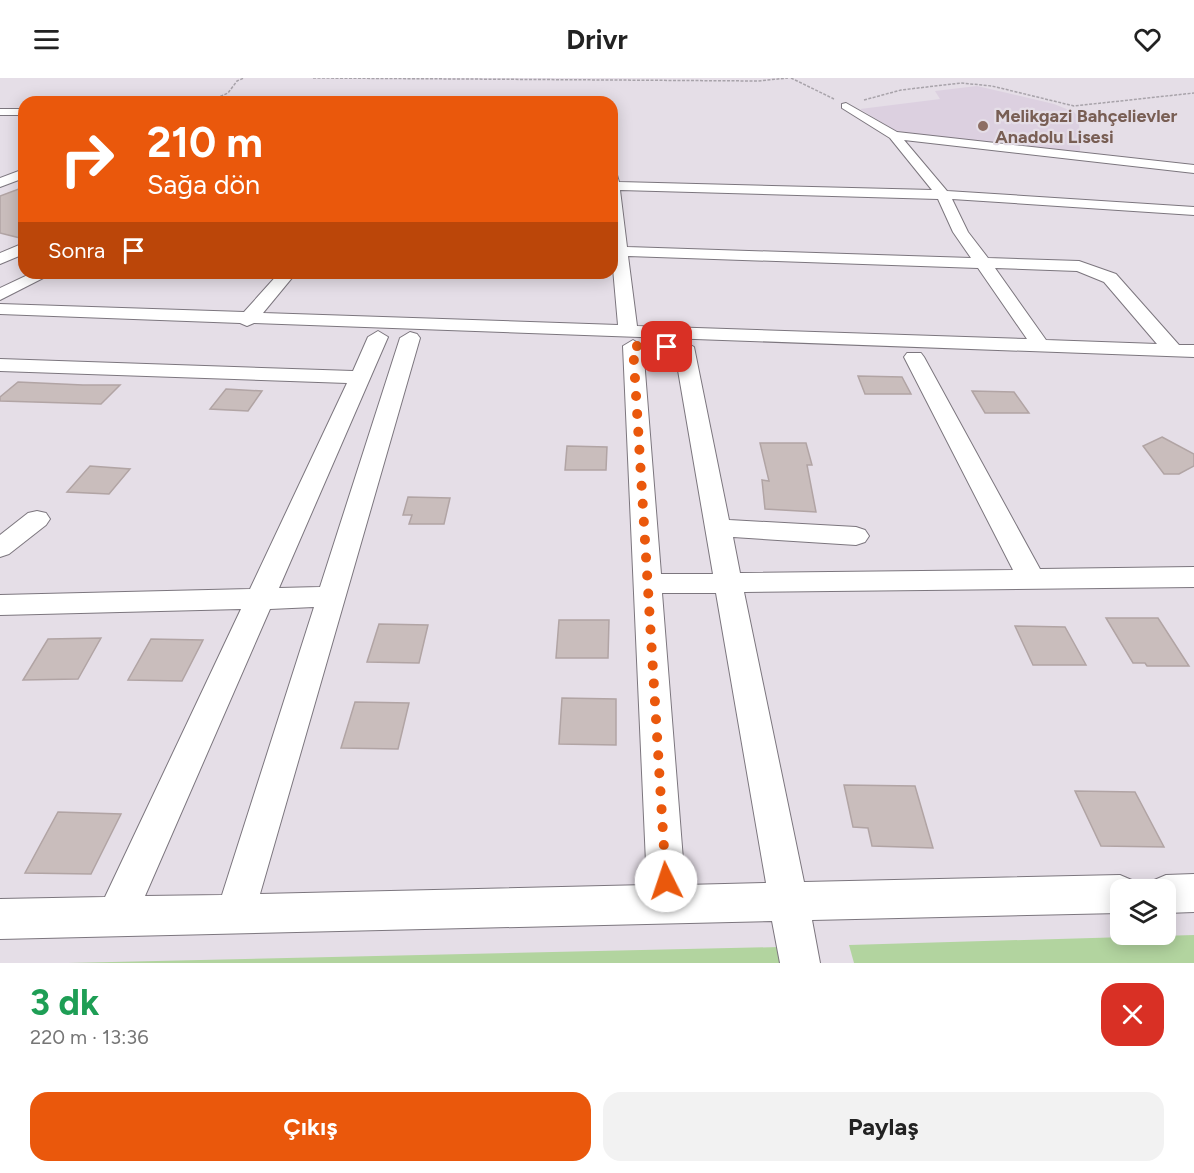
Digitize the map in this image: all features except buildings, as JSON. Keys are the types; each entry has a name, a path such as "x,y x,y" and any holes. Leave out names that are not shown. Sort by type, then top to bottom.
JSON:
{"street":[{"path":"847,106 894,135 944,195 961,232 1041,346"},
{"path":"0,112 18,112"},
{"path":"0,119 18,114"},
{"path":"894,135 1194,168"},
{"path":"0,183 18,174"},
{"path":"618,182 944,195 1194,211"},
{"path":"0,259 18,251"},
{"path":"618,251 1070,265 1101,273 1110,278 1174,351"},
{"path":"618,264 630,339 648,584 667,904"},
{"path":"0,295 33,279"},
{"path":"247,320 283,279"},
{"path":"0,309 630,339 684,347 1194,366"},
{"path":"0,324 410,338 630,339 1194,351"},
{"path":"117,916 378,337"},
{"path":"236,914 410,338"},
{"path":"684,347 800,963"},
{"path":"914,357 1031,579"},
{"path":"0,365 360,377"},
{"path":"0,549 37,519"},
{"path":"717,528 856,536"},
{"path":"648,584 1194,578"},
{"path":"0,605 332,597"},
{"path":"1176,894 1194,893"},
{"path":"0,919 1110,894"}],"path":[{"path":"221,96 228,93 237,81 244,78"},
{"path":"313,78 758,81 788,78"},
{"path":"791,78 847,106 892,92 961,83 992,86 1074,106 1194,93"}],"shaded area":[{"name":"Melikgazi Bahçelievler Anadolu Lisesi","path":"977,86 1054,104 1074,112 1079,118 1080,152 899,133 860,109 940,99 935,91"}],"green space":[{"path":"1194,935 1194,963 854,963 849,945 1110,937 1110,945 1176,945 1176,936"},
{"path":"780,947 782,963 68,963"}],"place":[{"name":"Melikgazi Bahçelievler Anadolu Lisesi","path":"983,126"}],"route":[{"path":"666,881 633,346 667,347"}]}
